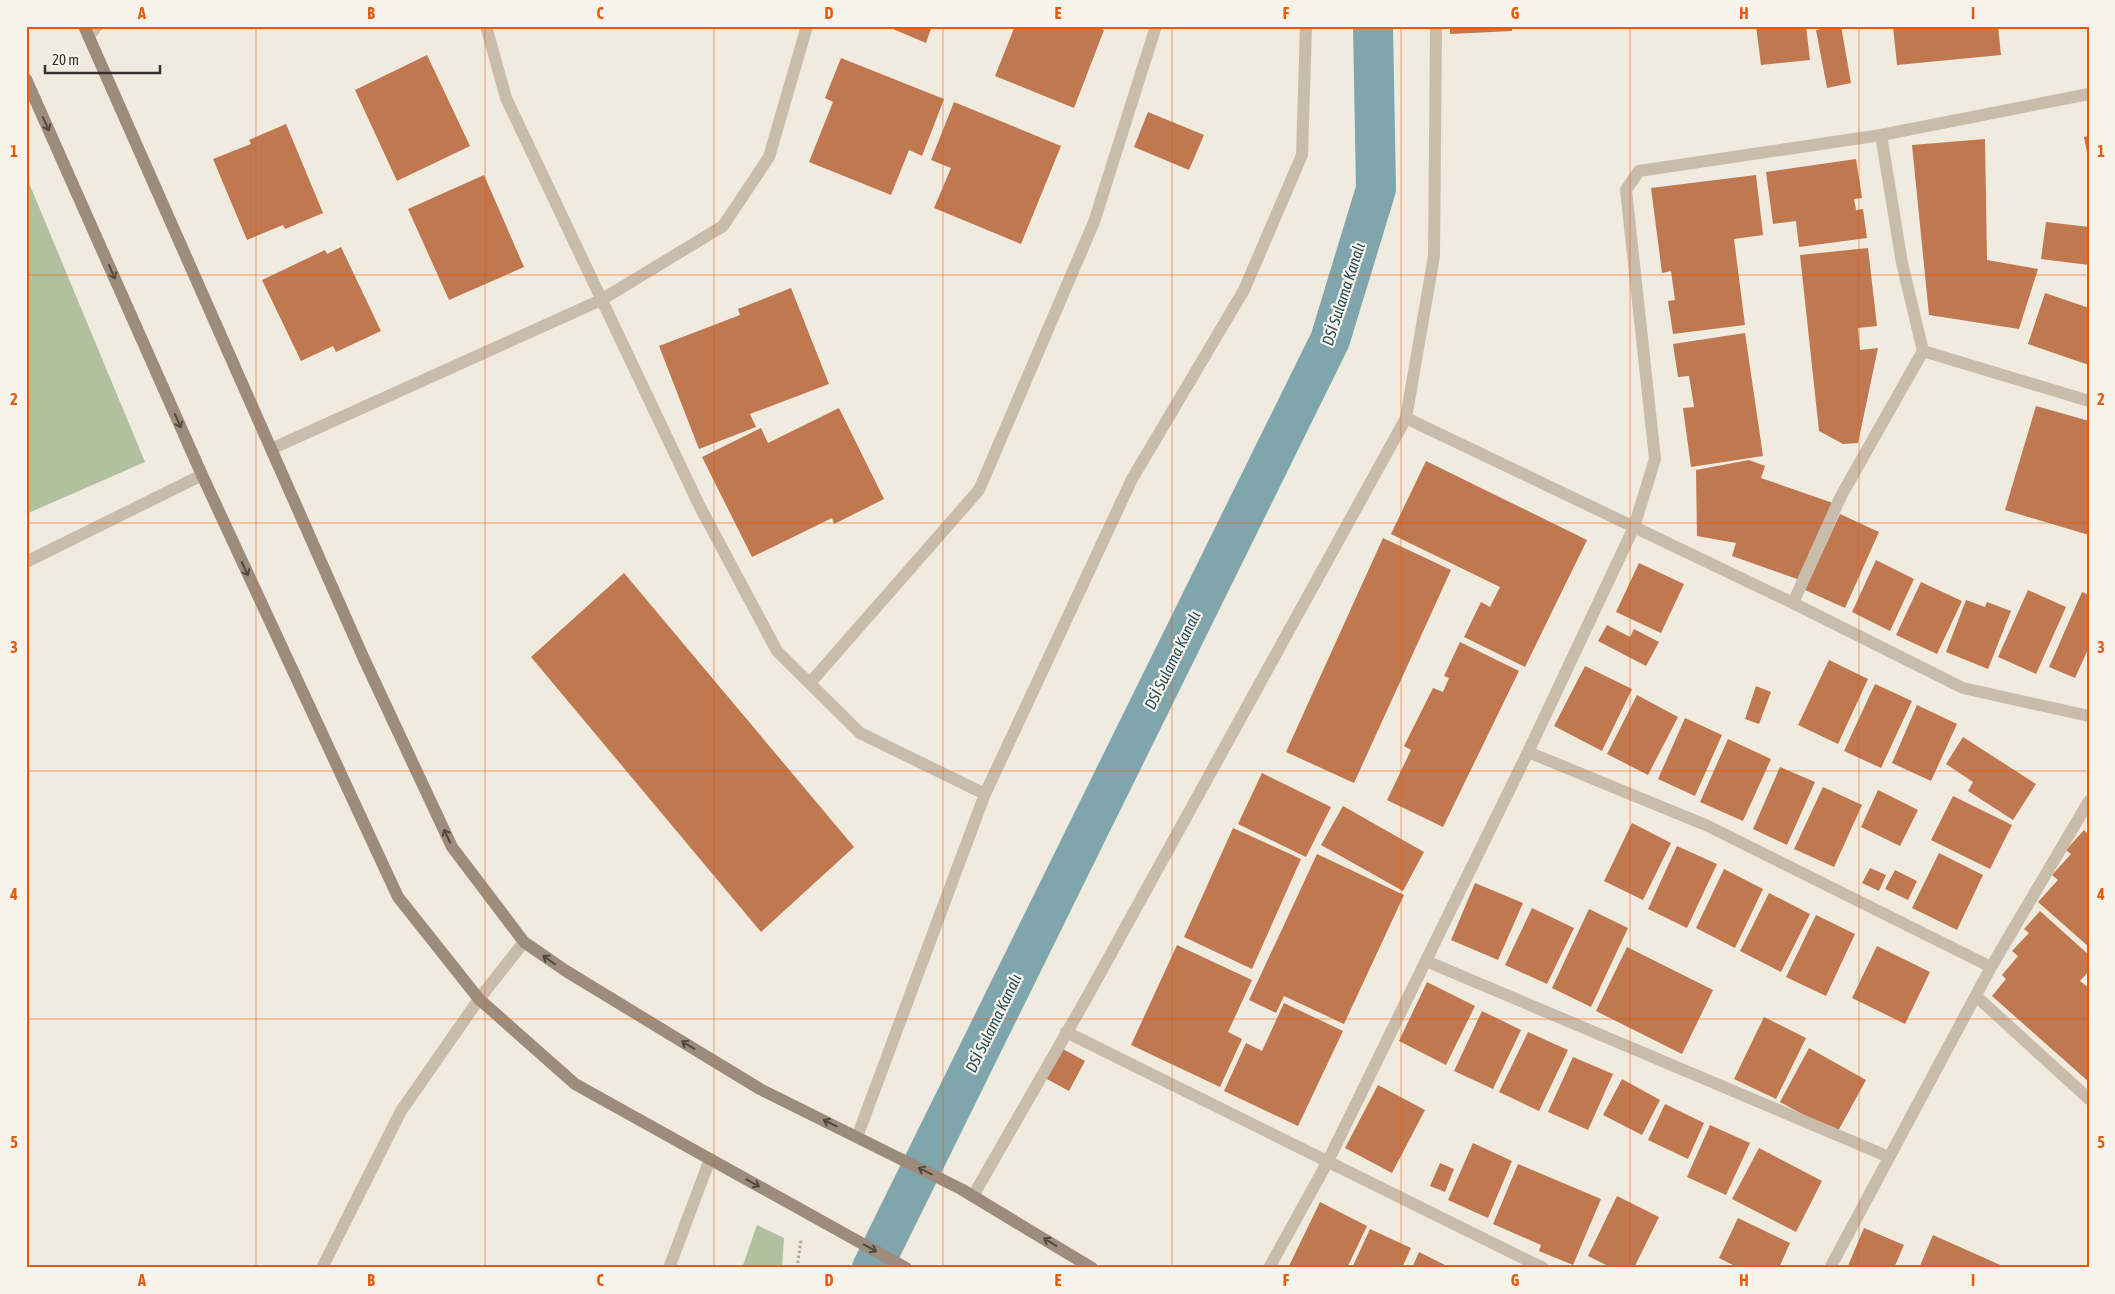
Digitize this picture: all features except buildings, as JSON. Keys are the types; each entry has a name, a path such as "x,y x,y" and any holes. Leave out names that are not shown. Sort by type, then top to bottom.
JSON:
{"main road":[{"path":"90,29 364,659 452,847 524,942 566,971 760,1088 961,1189 1092,1268"},
{"path":"26,79 202,475 398,897 479,999 575,1084 906,1268"}],"street":[{"path":"486,26 506,98 700,507 777,650 860,733 985,794"},
{"path":"272,449 601,300 723,226 769,157 807,26"},
{"path":"810,683 979,490 1094,222 1156,26"},
{"path":"857,1137 985,794 1132,479 1244,290 1302,155 1306,26"},
{"path":"973,1196 1066,1032 1406,418 1434,256 1436,26"},
{"path":"1268,1268 1327,1163 1528,752 1634,527 1654,459 1626,190 1639,171 1881,135 2089,94"},
{"path":"1793,603 1841,496 1922,351 1902,263 1881,135"},
{"path":"1922,351 2089,401"},
{"path":"1406,418 1793,603 1963,688 2089,716"},
{"path":"26,562 202,475"},
{"path":"1528,752 1708,826 1991,967"},
{"path":"1830,1268 1991,967 2089,801"},
{"path":"322,1268 401,1111 479,999 524,942"},
{"path":"1426,961 1889,1157"},
{"path":"1976,996 2089,1099"},
{"path":"1066,1032 1327,1163 1543,1268"},
{"path":"669,1268 710,1159"}],"green space":[{"path":"29,183 145,462 26,514 26,184"},
{"path":"757,1225 784,1238 782,1268 742,1268"}],"waterway":[{"name":"DSİ Sulama Kanalı","path":"872,1268 1330,340 1376,189 1373,26"}]}
